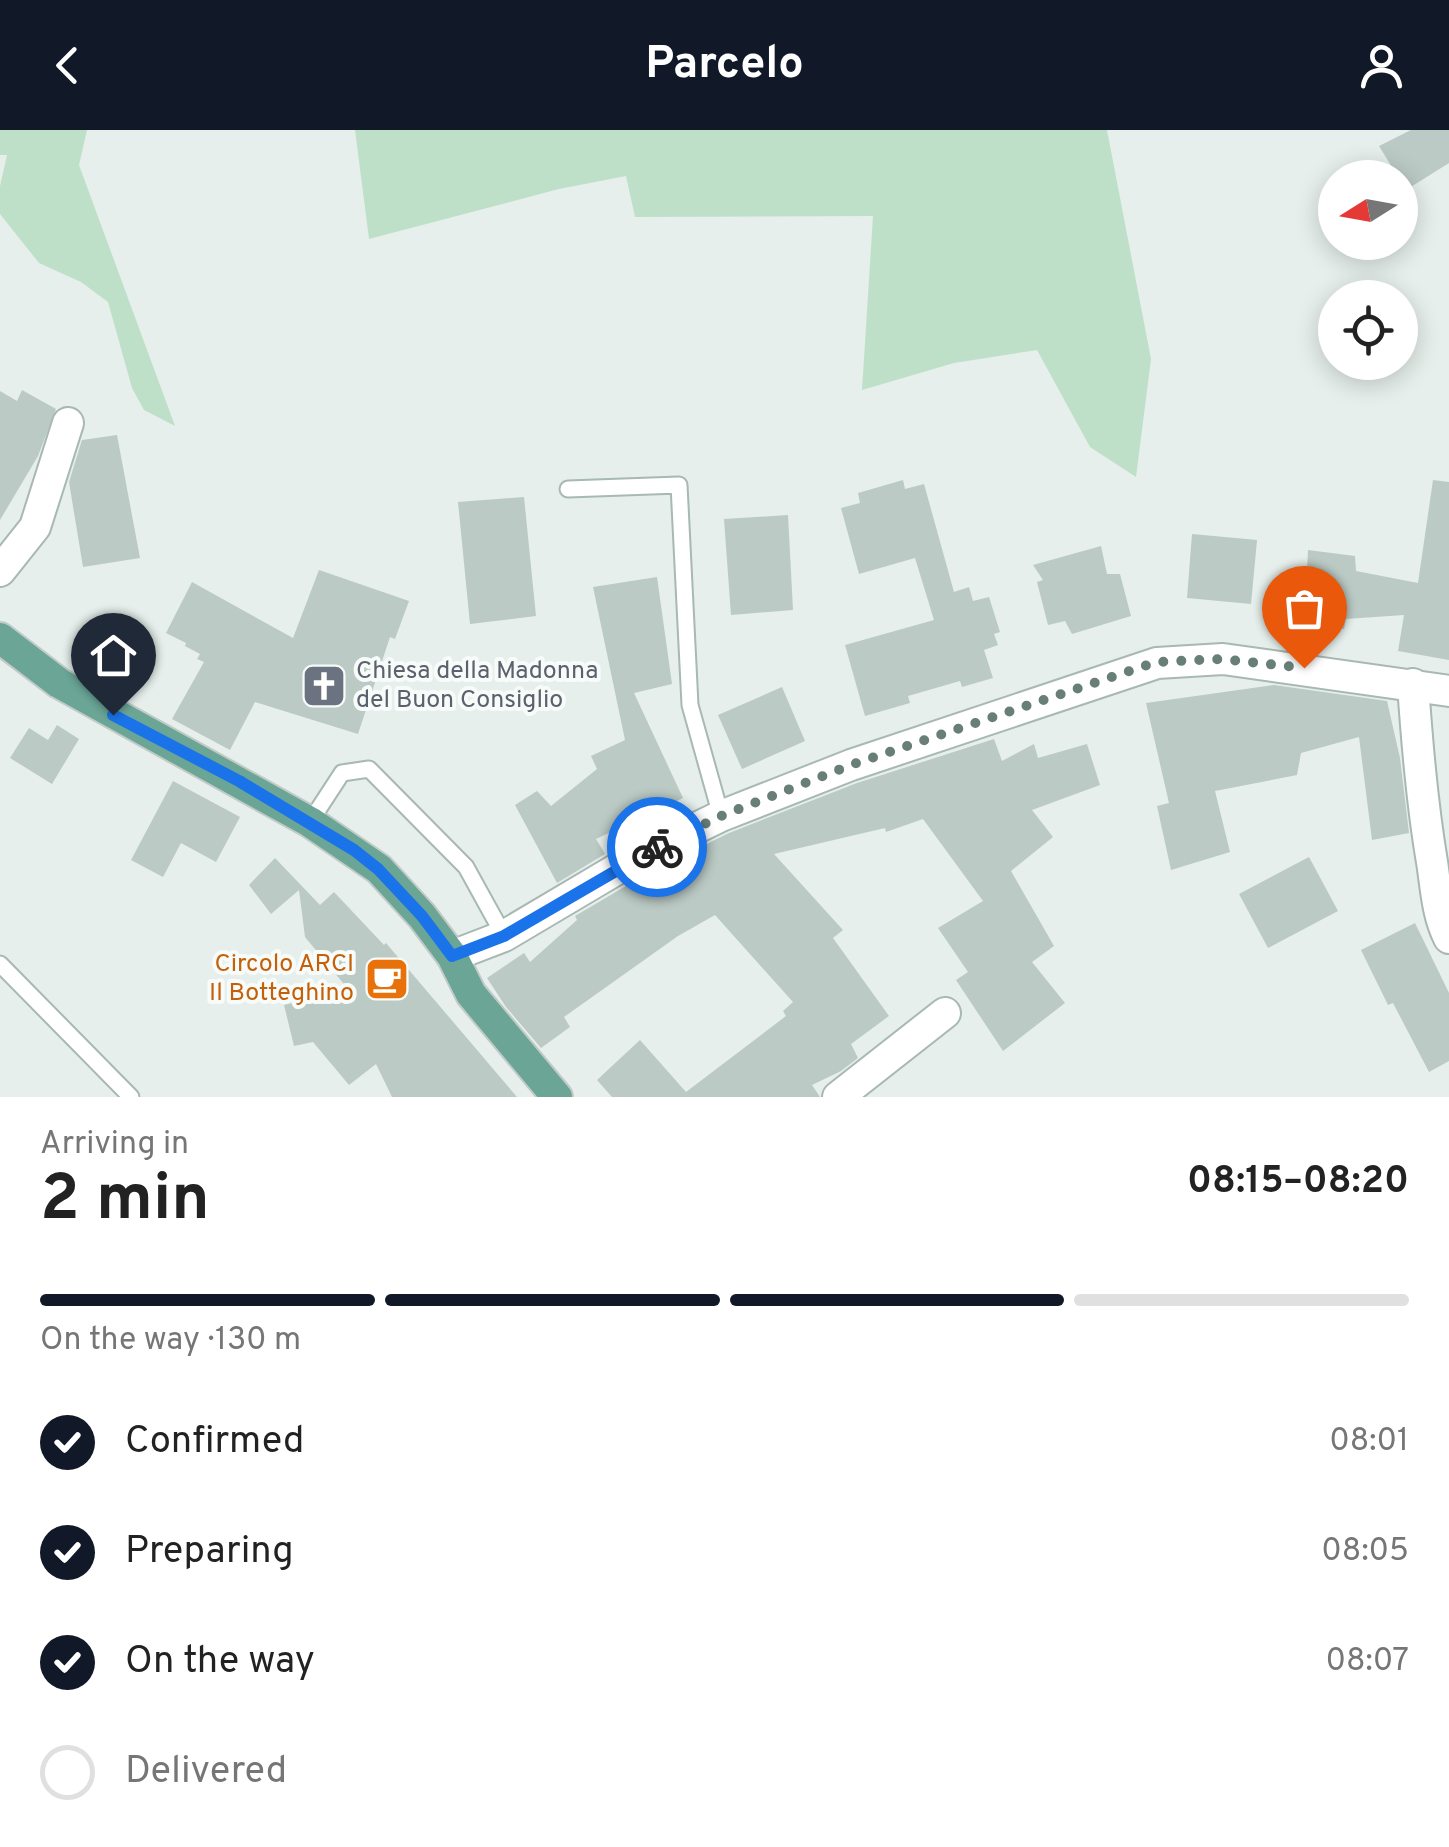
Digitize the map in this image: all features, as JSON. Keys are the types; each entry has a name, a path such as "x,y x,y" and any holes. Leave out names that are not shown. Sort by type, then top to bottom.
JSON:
{"main road":[{"path":"0,638 59,683 310,822 378,869 422,916 452,956 471,994 556,1097"}],"street":[{"path":"0,571 34,528 68,424"},
{"path":"452,956 504,936 639,856 721,816 851,765 1156,662 1222,659 1449,691"},
{"path":"1413,684 1423,806 1441,921 1449,938"},
{"path":"838,1097 945,1013"}],"lane":[{"path":"568,489 680,485 690,705 721,816"},
{"path":"310,822 342,773 369,769 466,867 504,936"},
{"path":"0,964 131,1097"}],"green space":[{"path":"0,130 87,130 79,165 175,426 144,410 132,388 108,302 81,282 39,263 0,214 0,186 7,155 0,155"},
{"path":"355,130 1107,130 1151,359 1136,477 1090,447 1037,350 954,363 862,390 873,216 635,217 626,176 559,189 369,239"}],"building":[{"path":"1411,130 1449,130 1449,163 1418,182 1418,160 1388,160 1379,146"},
{"path":"22,390 56,409 38,456 0,520 0,391 17,401"},
{"path":"117,435 140,558 83,567 69,482 82,440"},
{"path":"903,480 905,489 924,484 954,592 969,587 973,601 989,597 1000,632 994,634 998,645 984,650 993,678 962,687 960,681 908,696 910,703 865,716 845,645 934,620 915,558 859,574 841,508 860,503 858,493"},
{"path":"1433,480 1449,482 1449,660 1398,651 1404,615 1346,619 1344,629 1319,627 1319,619 1305,613 1308,550 1355,556 1356,571 1418,583"},
{"path":"524,497 536,616 470,624 458,502"},
{"path":"788,515 793,610 731,615 724,519"},
{"path":"1192,534 1257,540 1251,604 1187,598"},
{"path":"1101,546 1107,574 1120,574 1131,616 1072,634 1065,621 1048,625 1037,582 1043,580 1033,565"},
{"path":"319,570 409,601 395,639 390,637 358,734 255,702 230,750 172,719 204,662 197,659 200,654 186,643 166,633 192,582 293,638"},
{"path":"657,577 672,684 634,693 683,798 596,839 605,854 557,883 515,805 537,791 551,806 597,769 591,756 625,740 593,587"},
{"path":"1274,685 1387,701 1400,758 1409,833 1372,840 1359,737 1301,753 1297,775 1215,791 1230,852 1171,870 1157,806 1169,803 1146,703"},
{"path":"782,687 805,741 742,769 718,715"},
{"path":"57,725 79,739 52,784 10,758 29,728 48,740"},
{"path":"994,739 1002,761 1034,744 1038,758 1087,744 1100,785 1032,810 1053,837 1011,871 1054,946 1032,962 1065,1003 1003,1051 956,980 968,972 938,928 983,901 923,819 886,832 885,828 774,854 843,930 833,938 889,1016 851,1044 858,1058 812,1085 820,1097 612,1097 597,1080 640,1040 686,1092 786,1016 783,1011 793,1002 715,915 678,936 564,1017 570,1027 541,1048 487,978 524,953 530,962 577,920 575,916 648,873 729,833 857,783"},
{"path":"173,781 240,817 216,862 181,843 163,877 131,860"},
{"path":"1309,857 1338,911 1268,948 1239,894"},
{"path":"275,858 320,905 334,892 386,943 517,1097 392,1097 376,1064 349,1085 313,1042 294,1046 284,1005 348,989 305,937 299,890 271,914 249,885"},
{"path":"1415,923 1449,993 1449,1061 1429,1072 1393,1003 1388,1005 1361,950"}],"way so far":[{"path":"657,847 721,816 851,765 1156,662 1222,659 1304,668"}],"place":[{"name":"Chiesa della Madonna del Buon Consiglio","path":"324,686"},
{"name":"Circolo ARCI Il Botteghino","path":"387,979"}],"route":[{"path":"113,715 239,781 354,850 378,869 422,916 452,956 504,936 657,847"}]}
